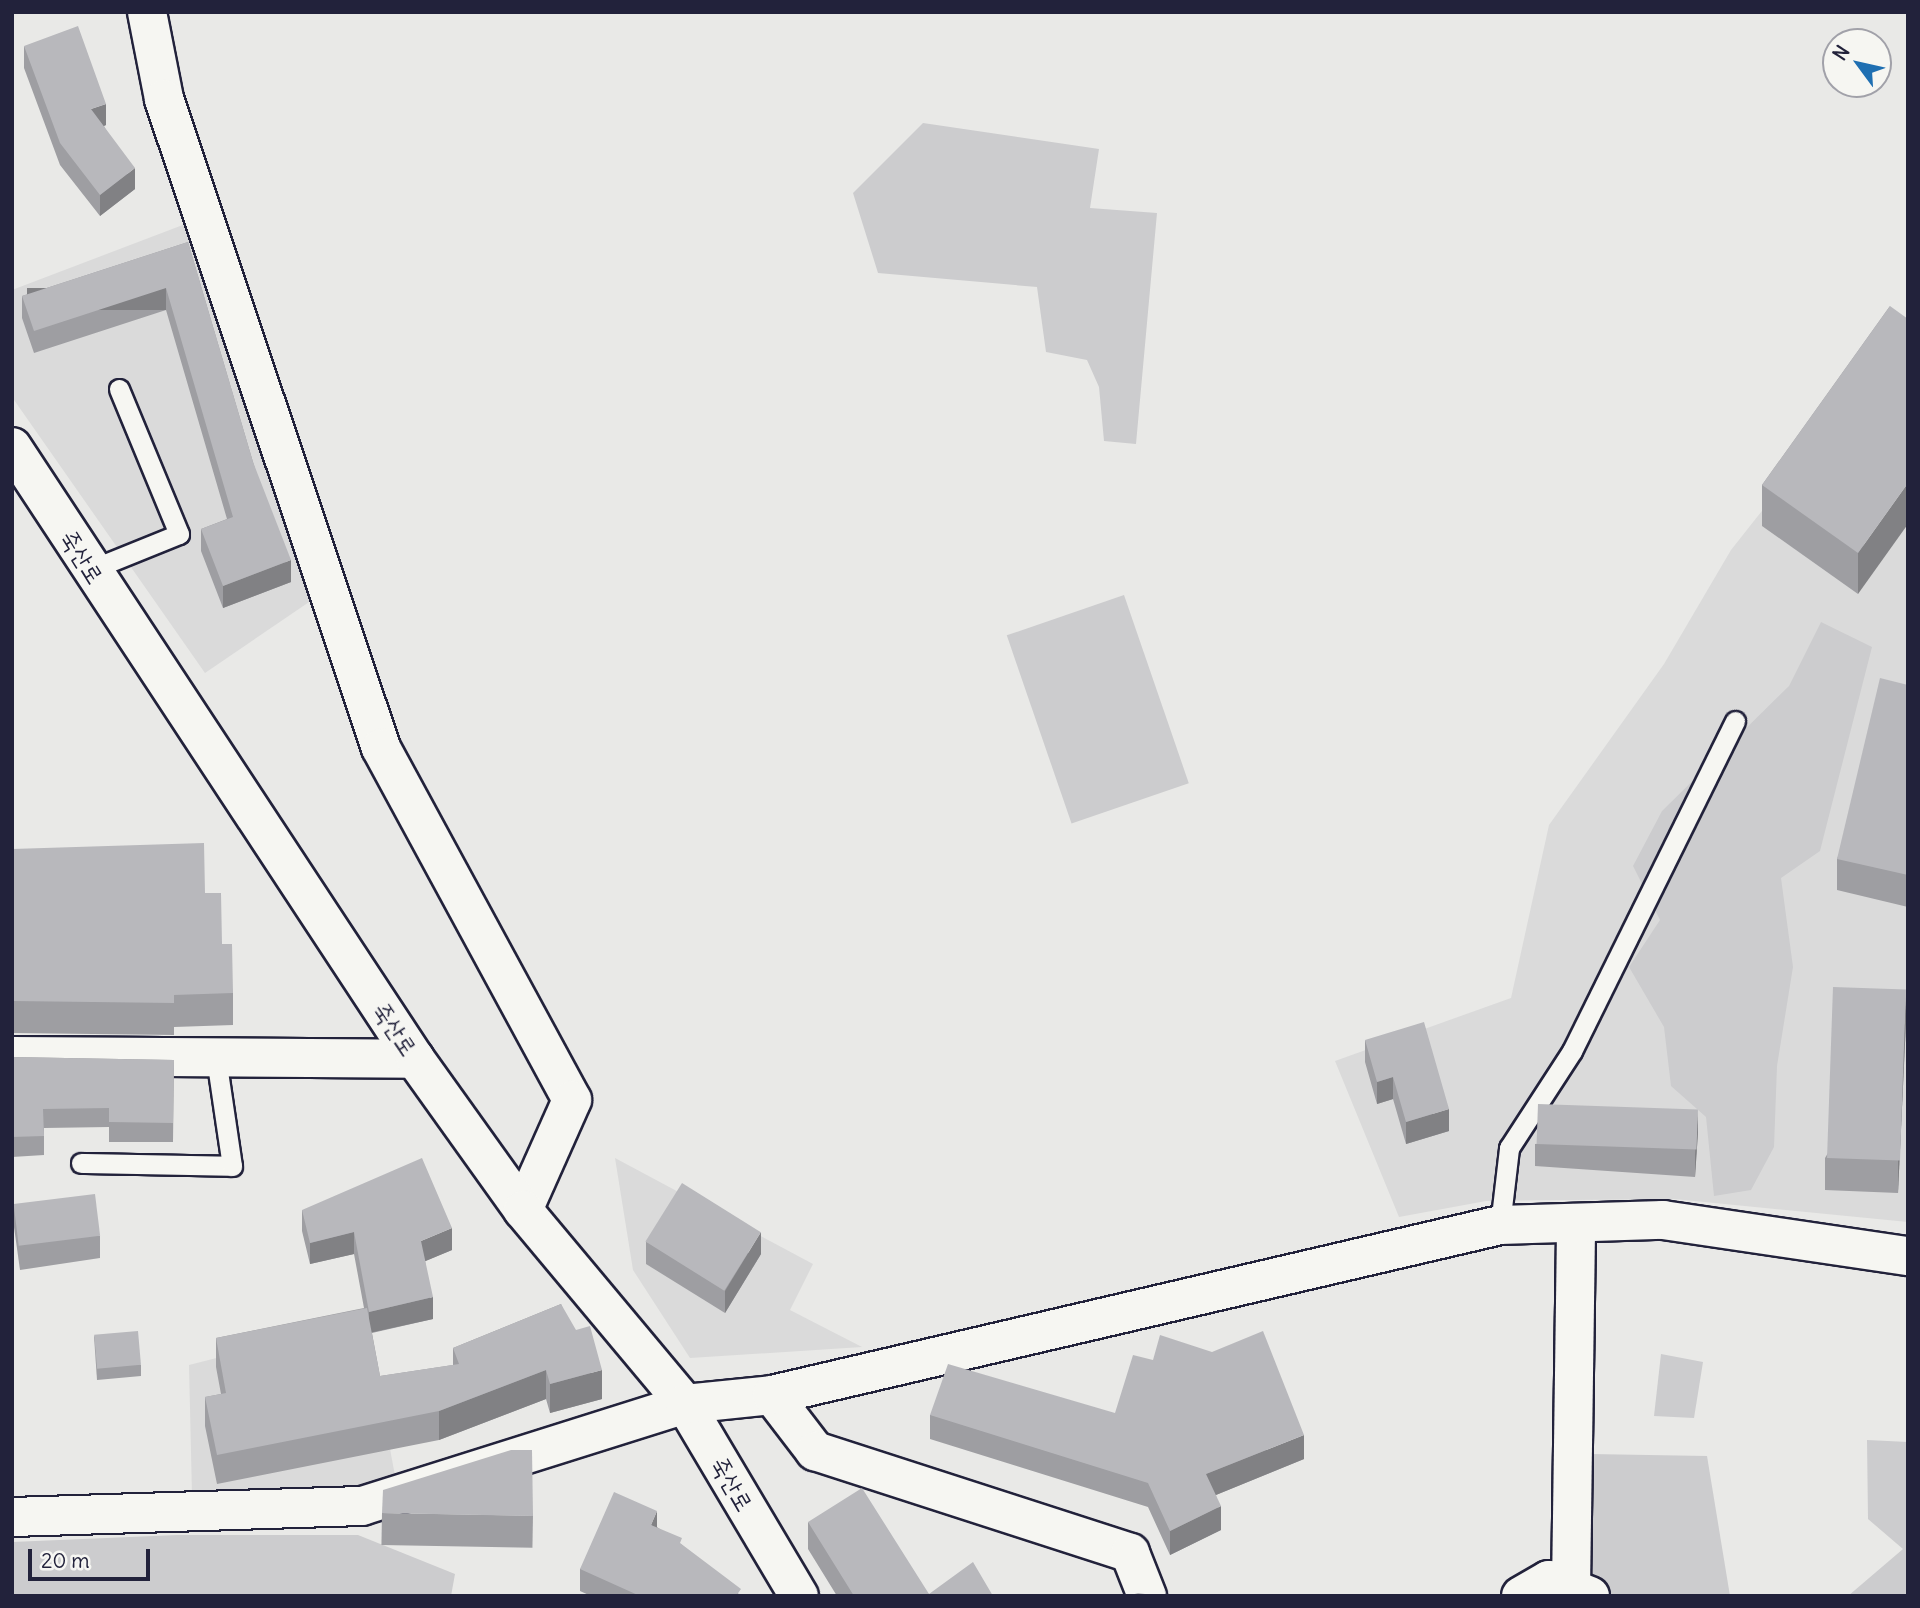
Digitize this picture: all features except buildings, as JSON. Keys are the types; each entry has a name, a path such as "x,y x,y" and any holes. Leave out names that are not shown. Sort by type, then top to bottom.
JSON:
{"street":[{"path":"146,12 164,99 381,748 572,1100 523,1210"},
{"name":"죽산로","path":"12,446 90,570 415,1059 523,1210 685,1404 799,1596"},
{"path":"12,1056 415,1059"},
{"path":"12,1517 362,1506 685,1404 772,1395 1500,1226 1663,1220 1908,1256"},
{"path":"1521,1596 1549,1580 1580,1592 1576,1223"},
{"path":"772,1395 815,1451 1130,1553 1147,1596"}],"lane":[{"path":"90,570 179,534 119,390"},
{"path":"1500,1226 1509,1148 1572,1051 1735,721"},
{"path":"81,1163 232,1166 216,1058"}],"shaded area":[{"path":"923,123 1099,149 1090,208 1157,213 1136,444 1104,441 1099,387 1087,360 1046,352 1037,287 878,273 853,193"},
{"path":"188,223 315,598 205,673 12,397 12,290"},
{"path":"1908,326 1908,1222 1674,1199 1486,1201 1399,1217 1335,1061 1511,998 1549,825 1664,664 1731,550"},
{"path":"1124,595 1189,783 1072,824 1007,635"},
{"path":"1821,622 1872,647 1820,851 1781,878 1793,967 1777,1066 1774,1147 1751,1190 1714,1196 1706,1117 1671,1086 1664,1027 1629,967 1660,920 1633,866 1662,811 1789,686"},
{"path":"615,1158 813,1264 790,1310 862,1347 690,1358 633,1270"},
{"path":"366,1320 396,1481 335,1492 192,1495 189,1365"},
{"path":"1661,1354 1703,1362 1694,1418 1654,1416"},
{"path":"1867,1440 1908,1442 1908,1596 1848,1596 1903,1549 1868,1519"},
{"path":"1590,1454 1707,1456 1730,1596 1555,1596"},
{"path":"177,1535 358,1535 455,1574 451,1596 12,1596 12,1542"}]}
